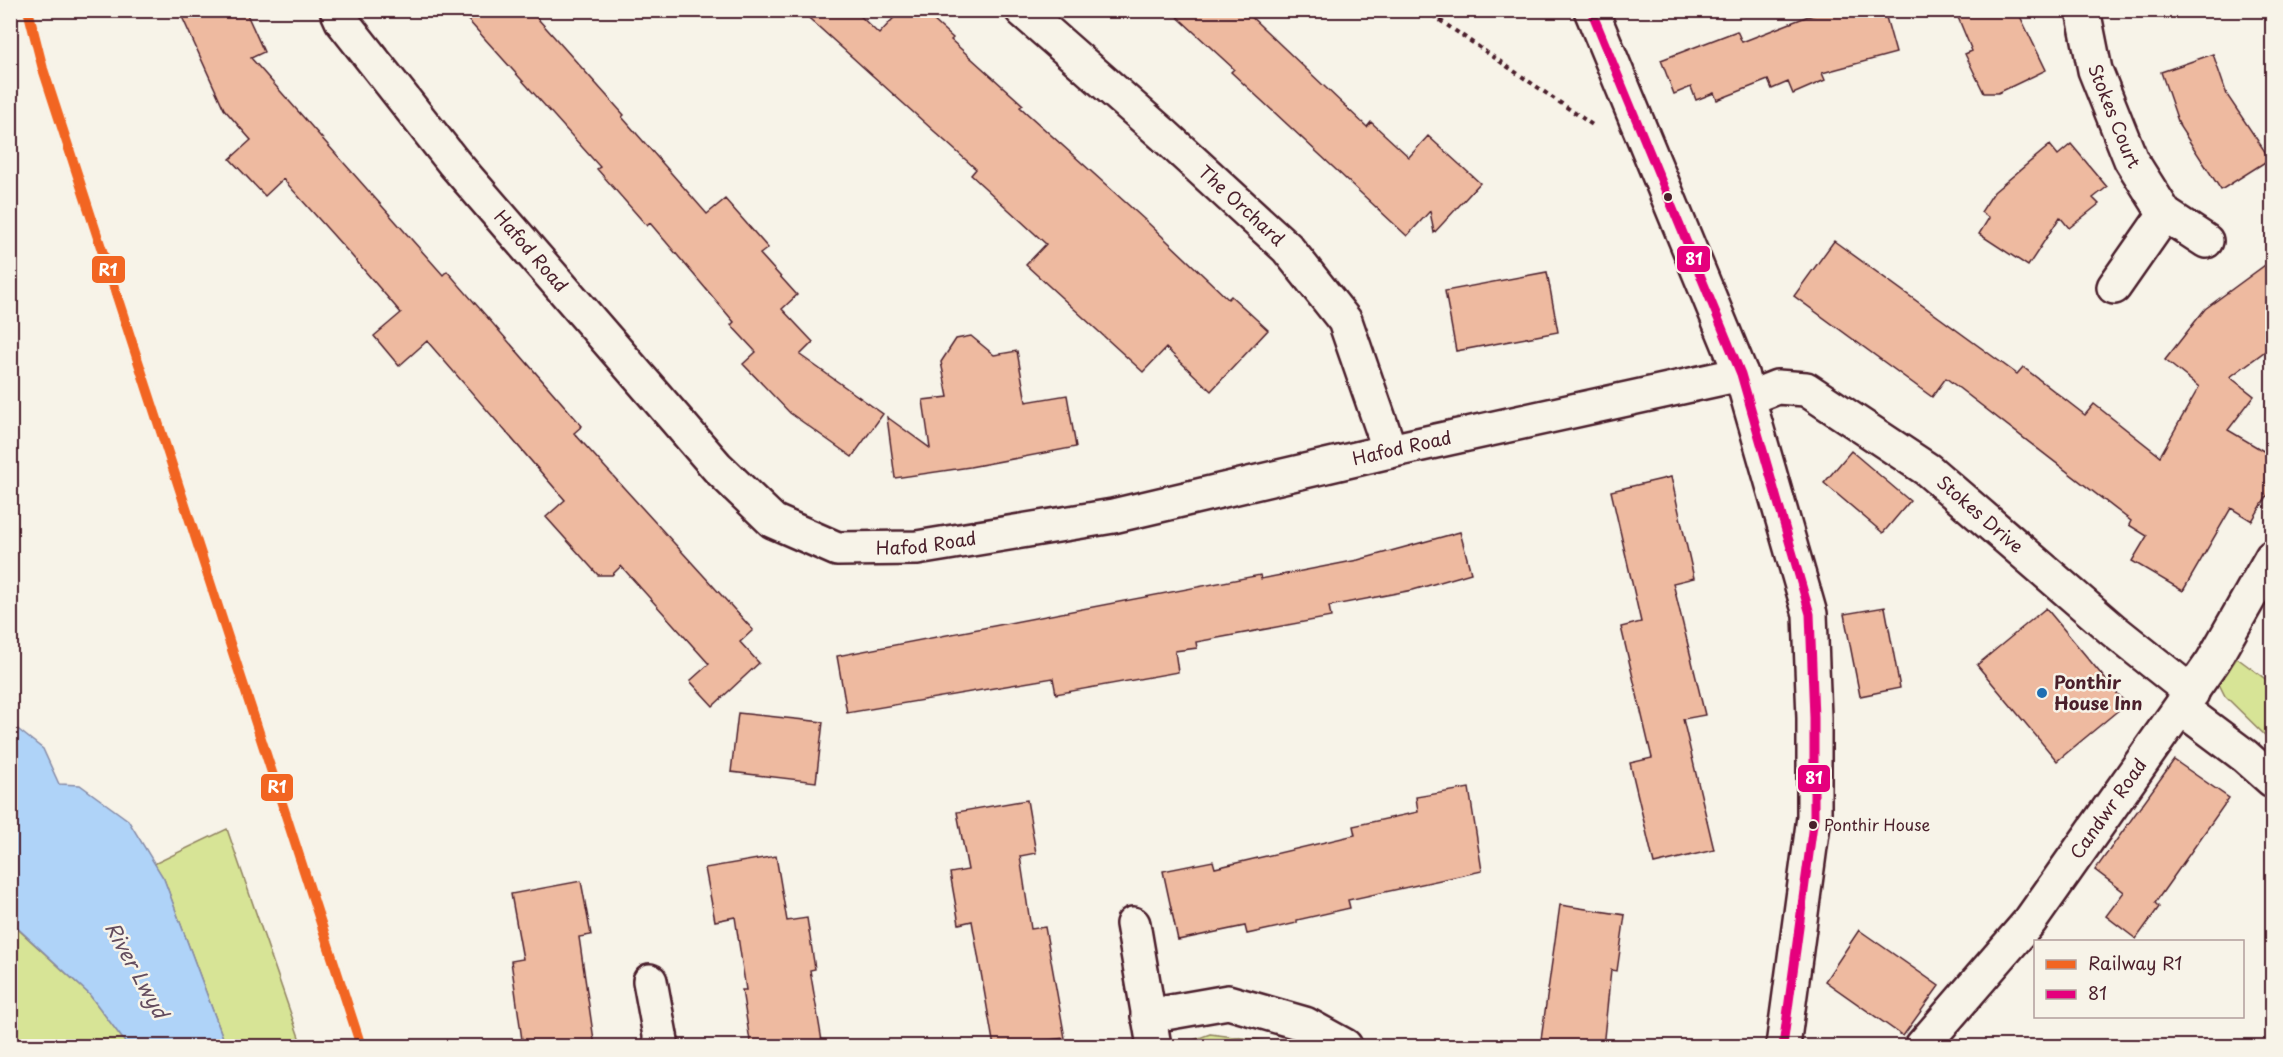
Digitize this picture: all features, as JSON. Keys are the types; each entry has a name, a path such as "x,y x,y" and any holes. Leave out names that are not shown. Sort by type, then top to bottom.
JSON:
{"street":[{"name":"Hafod Road","path":"337,10 342,21 454,162 717,467 773,521 837,549 917,548 1113,516 1390,451 1745,386"},
{"name":"The Orchard","path":"1022,10 1164,135 1287,248 1345,321 1390,451"},
{"path":"1591,10 1745,386 1810,614 1814,718 1814,818 1782,1047"},
{"name":"Stokes Court","path":"2083,10 2096,70 2131,160 2165,214 2206,241"},
{"path":"2114,287 2165,214"},
{"name":"Stokes Drive","path":"1745,386 1806,389 1928,470 2113,630 2272,780"},
{"name":"Candwr Road","path":"1922,1047 2030,921 2186,700 2240,616 2272,558"},
{"path":"1133,924 1151,1031 1228,1002 1305,1024 1345,1047"},
{"path":"650,981 662,1047"}],"path":[{"path":"1425,10 1597,128"}],"green space":[{"path":"2237,658 2272,684 2272,742 2225,696 2219,684"},
{"path":"227,829 302,1046 226,1046 164,879 154,864"},
{"path":"10,922 89,994 128,1046 11,1046"},
{"path":"1210,1034 1266,1041 1279,1046 1184,1046 1185,1043"}],"water":[{"name":"River Lwyd","path":"10,723 43,749 59,784 80,785 128,820 164,879 226,1046 128,1046 89,994 11,922"}],"building":[{"path":"179,10 245,10 264,52 251,58 443,275 447,271 582,426 574,433 753,630 740,642 759,663 713,706 690,681 709,664 621,566 612,575 598,575 546,517 565,500 427,341 399,366 374,336 401,313 352,256 283,179 265,196 230,159 251,140 224,109"},
{"path":"459,10 530,10 624,115 622,117 707,214 725,199 768,248 760,254 797,295 782,309 813,342 800,355 883,414 852,457 790,413 743,364 756,352 731,325 734,322 650,223 647,226 597,169 600,167"},
{"path":"800,10 854,10 879,34 901,10 922,10 953,38 951,40 1023,105 1020,107 1228,299 1231,296 1268,330 1211,391 1166,348 1143,372 1026,265 1046,244 971,175 976,169"},
{"path":"1170,10 1244,10 1367,127 1371,122 1409,157 1428,136 1480,183 1434,233 1430,211 1407,236 1231,72 1234,69"},
{"path":"1831,10 1884,10 1896,53 1822,73 1825,80 1793,94 1788,82 1772,89 1768,80 1717,100 1714,93 1696,100 1691,87 1674,94 1661,60 1737,31 1742,42 1806,17"},
{"path":"1955,10 2017,10 2046,70 1998,93 1984,93 1965,54 1972,51"},
{"path":"2213,54 2227,95 2270,159 2221,190 2180,127 2161,72"},
{"path":"2071,144 2107,187 2093,198 2099,204 2069,228 2060,217 2028,266 1979,234 1989,218 1981,212 1994,192 2050,145 2058,155"},
{"path":"1834,241 2017,374 2023,367 2085,415 2094,404 2160,456 2199,387 2165,360 2205,309 2272,260 2272,346 2230,377 2254,396 2228,430 2272,456 2272,488 2252,521 2231,508 2183,591 2132,561 2147,536 2129,525 2131,521 1946,378 1932,397 1794,296"},
{"path":"1547,272 1558,332 1456,351 1445,291"},
{"path":"971,336 994,355 1017,351 1026,402 1067,395 1076,447 970,467 895,478 887,417 930,448 923,400 948,397 941,362 956,339"},
{"path":"1851,451 1910,501 1883,533 1824,483"},
{"path":"1671,477 1694,578 1673,583 1705,715 1683,719 1714,850 1654,864 1630,763 1652,758 1621,627 1641,622 1611,491"},
{"path":"1460,532 1471,573 1413,590 1329,606 1331,617 1196,642 1197,648 1175,651 1178,672 1056,694 1053,678 847,713 837,656 1260,575 1261,579 1358,560"},
{"path":"1885,607 1900,688 1860,696 1844,614"},
{"path":"2046,608 2126,704 2057,761 1977,665"},
{"path":"738,713 823,722 816,782 731,772"},
{"path":"2174,760 2229,798 2155,903 2159,907 2136,939 2106,916 2124,892 2095,870"},
{"path":"1469,788 1482,871 1348,900 1350,908 1297,920 1297,923 1247,934 1245,926 1178,940 1163,871 1213,861 1215,868 1355,835 1353,826 1418,812 1416,797"},
{"path":"1027,800 1036,853 1020,856 1031,929 1045,927 1065,1038 994,1047 972,921 959,924 950,873 968,870 957,812"},
{"path":"776,856 787,921 807,918 815,969 810,970 823,1047 751,1047 742,990 746,990 735,917 715,921 705,868"},
{"path":"581,881 591,935 579,937 595,1047 523,1047 511,961 523,959 511,894"},
{"path":"1560,905 1625,915 1617,971 1611,970 1603,1047 1540,1047"},
{"path":"1859,930 1939,986 1903,1036 1825,981"}],"rail line":[{"name":"R1","path":"28,10 43,69 361,1046"}],"transit line":[{"name":"81","path":"1591,10 1741,374 1810,614 1814,718 1814,817 1783,1046"}],"place":[{"name":"Ponthir House Inn","path":"2042,693"},
{"name":"Ponthir House","path":"1813,825"}]}
